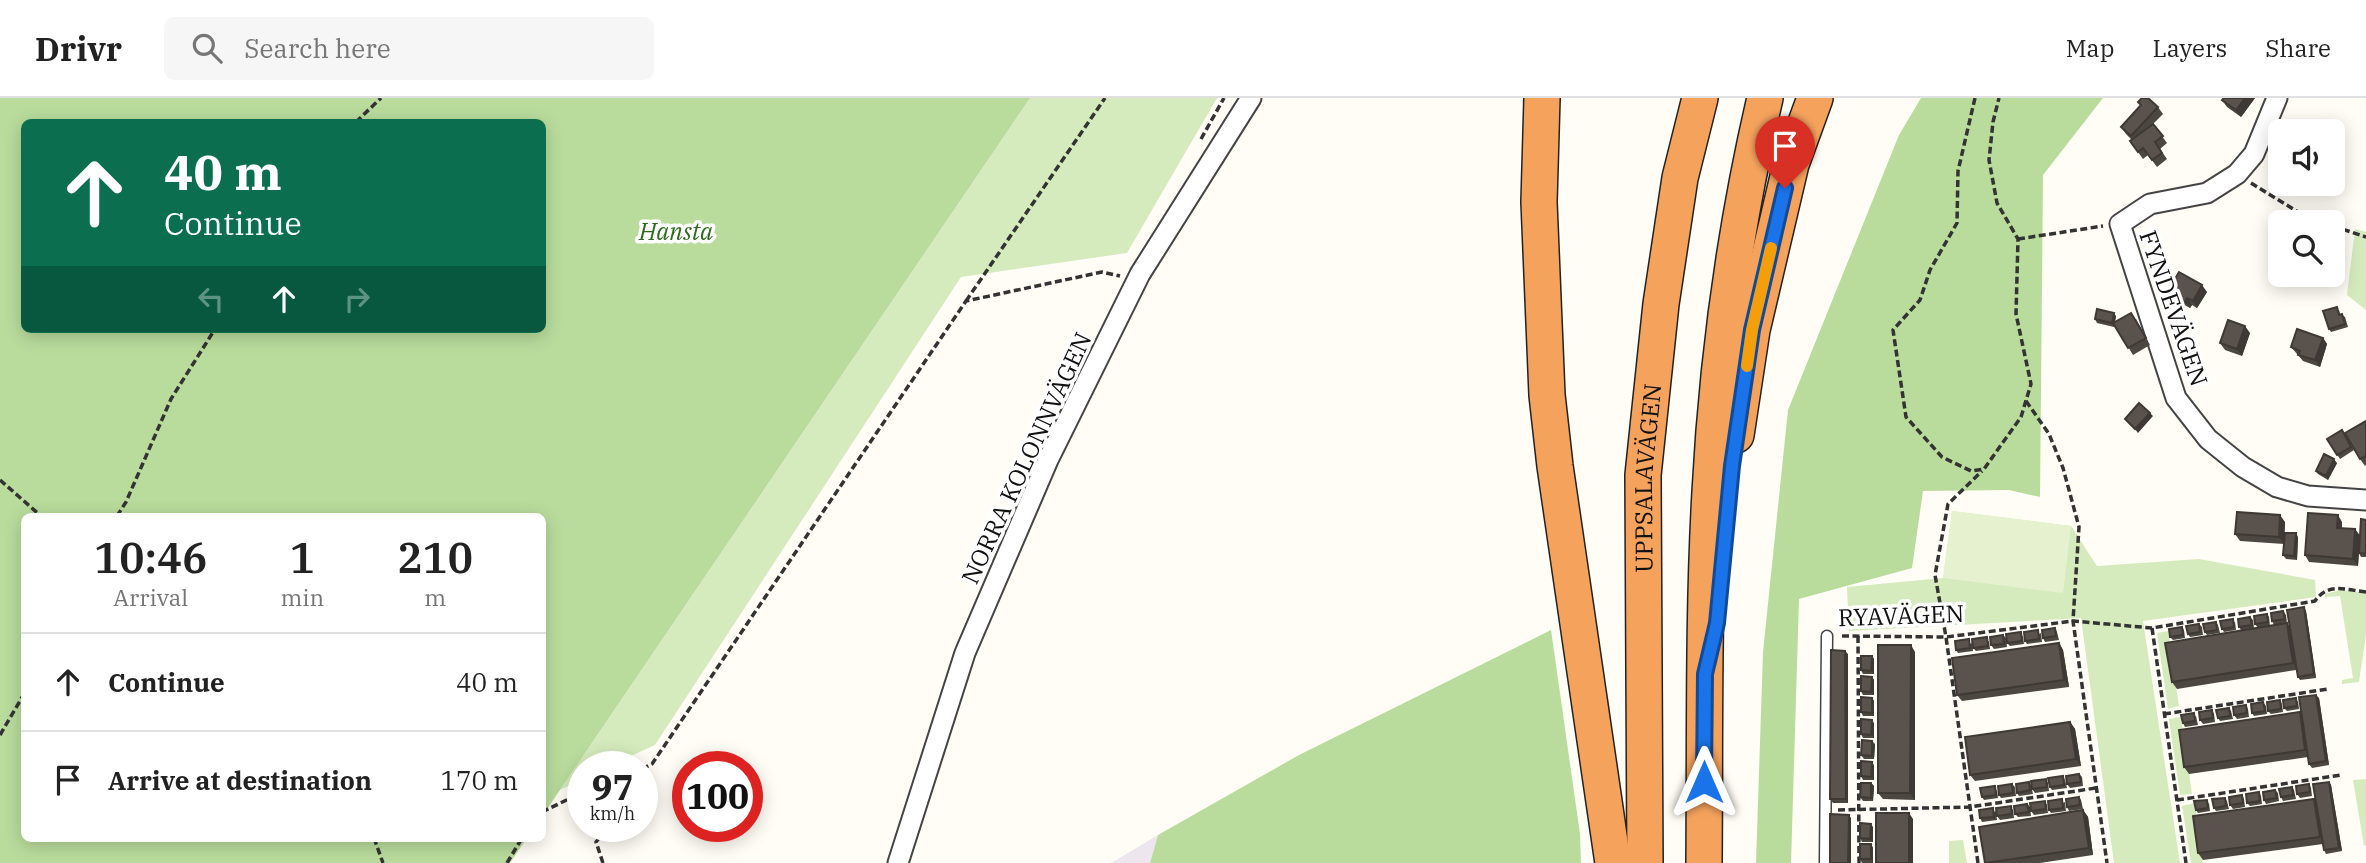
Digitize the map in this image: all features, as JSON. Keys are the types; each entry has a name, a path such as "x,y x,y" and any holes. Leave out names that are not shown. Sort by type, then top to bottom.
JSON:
{"highway":[{"path":"1542,98 1539,202 1546,395 1613,863"},
{"name":"UPPSALAVÄGEN","path":"1645,863 1643,475 1665,279 1681,178 1700,98"},
{"path":"1704,863 1710,492 1725,316 1765,98"},
{"path":"1705,674 1717,623 1732,466 1752,330 1791,164 1815,98"}],"street":[{"name":"NORRA KOLONNVÄGEN","path":"898,863 965,653 1048,460 1140,274 1251,98"},
{"name":"FYNDEVÄGEN","path":"2277,98 2254,154 2238,174 2207,193 2150,204 2120,224 2176,398 2208,439 2243,467 2277,487 2308,496 2366,500"}],"lane":[{"name":"RYAVÄGEN","path":"1825,863 1827,636"}],"path":[{"path":"359,119 381,98"},
{"path":"658,755 1105,98"},
{"path":"1975,98 1958,172 1957,223 1930,270 1920,300 1893,330 1906,417 1942,457 1971,471 1984,469"},
{"path":"1978,863 1935,575 1948,504 1984,469 2021,417 2031,384 2016,314 2018,239 1997,203 1989,160 1993,122 1999,98"},
{"path":"2238,174 2295,210"},
{"path":"2018,239 2120,224"},
{"path":"2345,230 2366,237"},
{"path":"966,301 1102,272 1122,276"},
{"path":"119,513 171,400 213,333"},
{"path":"2026,401 2049,434 2063,468 2080,527 2073,621 2107,863"},
{"path":"0,480 38,513"},
{"name":"RYAVÄGEN","path":"1827,636 1946,637 2073,621 2152,628 2315,601 2321,592 2328,589 2366,592"},
{"path":"2152,628 2186,863"},
{"path":"1858,636 1859,863"},
{"path":"2164,714 2328,689"},
{"path":"0,735 21,699"},
{"path":"2177,800 2342,775"},
{"path":"1825,810 1970,807 2096,789"},
{"path":"546,811 567,799"},
{"path":"375,842 383,863"},
{"path":"507,863 520,842"},
{"path":"596,842 603,863"}],"shaded area":[{"path":"1158,835 1150,863 1111,863"}],"green space":[{"name":"Hansta","path":"0,98 1030,98 586,751 567,751 567,780 546,811 546,513 21,513 21,842 524,842 510,863 0,863"},
{"path":"1030,98 1217,98 1127,253 961,277 655,745 642,751 586,751"},
{"path":"1921,98 2103,98 2043,175 2040,497 2009,490 1923,491 1912,568 1799,599 1791,863 1756,863 1763,652 1788,410 1899,135"},
{"path":"2355,229 2366,232 2366,310 2347,295"},
{"path":"1952,511 2071,526 2097,566 2199,559 2315,580 2316,597 2143,621 2180,863 2114,863 2081,618 1849,631 1847,587 1943,578"},
{"path":"1952,511 2071,526 2063,593 1943,578"},
{"path":"2341,590 2366,593 2366,635 2359,682 2342,684 2342,680 2353,678 2340,596 2325,597 2325,594"},
{"path":"1551,630 1580,834 1581,863 1150,863 1158,835 1299,755"},
{"path":"2168,631 2179,706 2168,709 2157,633"},
{"path":"2181,717 2192,794 2180,795 2169,719"},
{"path":"2366,779 2366,845 2364,846 2353,780"},
{"path":"2195,803 2203,863 2191,863 2182,806"},
{"path":"1963,840 1967,863 1949,863 1949,841"}],"building":[{"path":"2142,98 2148,98 2158,107 2131,136 2121,127 2141,105 2138,102"},
{"path":"2245,98 2236,110 2222,100"},
{"path":"2153,124 2163,136 2155,142 2162,153 2152,160 2143,148 2138,152 2130,141"},
{"path":"2179,272 2202,285 2193,301 2187,298 2185,302 2171,293 2173,289 2170,287"},
{"path":"2337,307 2345,324 2329,329 2323,311"},
{"path":"2097,309 2114,313 2112,323 2095,319"},
{"path":"2131,313 2146,338 2128,348 2113,323"},
{"path":"2228,320 2245,326 2237,349 2220,343"},
{"path":"2297,329 2323,338 2315,360 2298,355 2300,351 2291,347"},
{"path":"2139,403 2150,413 2135,429 2125,419"},
{"path":"2366,421 2366,456 2360,459 2345,433"},
{"path":"2342,430 2351,447 2337,455 2327,439"},
{"path":"2324,454 2334,459 2326,476 2316,471"},
{"path":"2237,512 2280,515 2279,537 2235,534"},
{"path":"2308,513 2338,515 2337,528 2355,529 2353,559 2305,555"},
{"path":"2361,519 2366,520 2366,554 2359,553"},
{"path":"2285,533 2296,533 2294,556 2283,555"},
{"path":"2304,607 2314,674 2298,677 2287,610"},
{"path":"2283,611 2285,619 2272,621 2271,613"},
{"path":"2267,614 2268,622 2255,624 2254,616"},
{"path":"2250,617 2252,625 2239,627 2238,619"},
{"path":"2233,619 2234,627 2222,629 2220,621"},
{"path":"2216,622 2217,630 2205,632 2203,624"},
{"path":"2287,623 2293,663 2172,682 2165,643"},
{"path":"2199,624 2200,632 2188,634 2186,626"},
{"path":"2182,627 2183,635 2170,637 2169,629"},
{"path":"2055,628 2056,636 2043,638 2042,630"},
{"path":"2038,630 2039,639 2025,641 2024,632"},
{"path":"2021,632 2022,641 2007,643 2006,634"},
{"path":"2003,635 2004,644 1991,645 1990,637"},
{"path":"1987,637 1988,646 1973,648 1972,639"},
{"path":"1969,639 1970,648 1956,650 1955,641"},
{"path":"2059,643 2064,680 1957,695 1952,658"},
{"path":"1878,645 1911,645 1910,793 1878,793"},
{"path":"1831,650 1845,651 1846,799 1830,799"},
{"path":"1861,656 1872,656 1871,671 1861,670"},
{"path":"1861,676 1872,677 1871,692 1861,691"},
{"path":"2316,695 2326,761 2309,764 2299,697"},
{"path":"1861,697 1872,698 1872,713 1861,712"},
{"path":"2296,698 2297,706 2284,708 2283,700"},
{"path":"2280,700 2281,709 2268,711 2267,702"},
{"path":"2263,702 2265,711 2252,713 2251,704"},
{"path":"2246,705 2247,713 2234,715 2233,707"},
{"path":"2229,708 2230,716 2218,718 2216,710"},
{"path":"2212,710 2213,718 2200,720 2199,712"},
{"path":"2300,712 2305,750 2184,767 2179,730"},
{"path":"2194,713 2195,721 2183,723 2181,715"},
{"path":"1861,719 1872,720 1871,735 1861,734"},
{"path":"2070,722 2076,759 1970,775 1965,737"},
{"path":"1862,740 1872,741 1872,756 1861,755"},
{"path":"1861,761 1872,762 1871,777 1861,776"},
{"path":"2079,774 2081,782 2067,784 2066,776"},
{"path":"2063,776 2064,785 2050,787 2048,778"},
{"path":"2046,779 2047,787 2032,789 2031,781"},
{"path":"2029,782 2030,790 2017,793 2016,784"},
{"path":"2329,782 2339,848 2324,850 2313,784"},
{"path":"1861,783 1871,783 1871,798 1860,797"},
{"path":"2012,784 2013,793 1999,795 1998,786"},
{"path":"2309,784 2310,792 2297,794 2296,786"},
{"path":"1995,786 1996,795 1982,797 1980,788"},
{"path":"2292,787 2293,795 2281,797 2279,789"},
{"path":"2275,790 2277,798 2264,800 2263,792"},
{"path":"2259,792 2260,801 2247,803 2246,794"},
{"path":"2242,795 2243,803 2230,805 2229,797"},
{"path":"2079,797 2080,805 2067,807 2066,799"},
{"path":"2225,798 2226,806 2214,808 2212,799"},
{"path":"2062,799 2063,808 2049,810 2048,801"},
{"path":"2314,799 2320,837 2198,853 2193,816"},
{"path":"2207,800 2208,808 2196,810 2194,801"},
{"path":"2045,801 2046,809 2031,811 2030,803"},
{"path":"2027,804 2029,812 2015,814 2014,806"},
{"path":"2011,806 2012,814 1997,816 1996,808"},
{"path":"1993,808 1994,817 1980,818 1979,810"},
{"path":"2083,810 2089,848 1985,863 1979,827"},
{"path":"1876,813 1909,813 1909,863 1876,863"},
{"path":"1830,814 1849,815 1848,863 1830,863"},
{"path":"1860,823 1871,824 1870,839 1860,838"},
{"path":"1860,844 1871,844 1871,859 1860,859"}],"slow traffic":[{"path":"1747,366 1752,330 1771,248"}],"route":[{"path":"1704,782 1705,674 1717,623 1732,466 1752,330 1785,188"}]}
